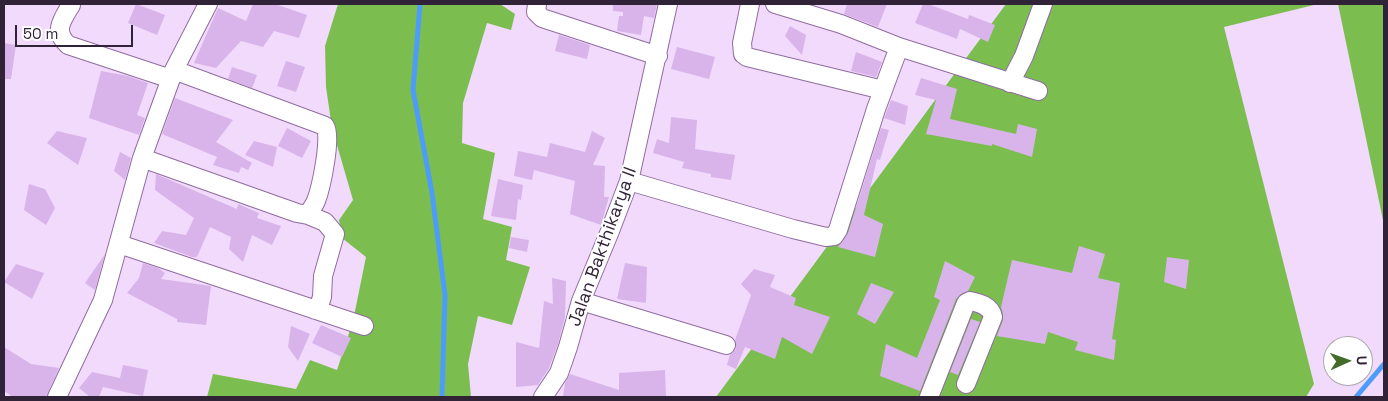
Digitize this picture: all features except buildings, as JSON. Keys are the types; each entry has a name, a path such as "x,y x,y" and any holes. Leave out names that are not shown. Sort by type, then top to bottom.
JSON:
{"street":[{"path":"70,4 59,33 61,39 68,45 172,74 325,126 328,131 328,143 316,200 308,215"},
{"path":"57,397 103,300 142,158 172,74 208,4"},
{"path":"537,4 536,12 542,18 658,56"},
{"name":"Jalan Bakthikarya II","path":"542,397 559,373 581,301 629,181 668,4"},
{"path":"750,4 742,43 743,54 747,57 883,90"},
{"path":"775,4 841,24 899,48 1038,92"},
{"path":"1010,82 1024,56 1043,4"},
{"path":"629,181 793,229 832,237 838,230 883,90 899,48"},
{"path":"142,158 325,222 335,234 323,276 322,297 319,306 315,310"},
{"path":"119,244 364,326"},
{"path":"581,301 726,345"},
{"path":"930,397 966,303 970,301 988,307 993,317 966,384"}],"green space":[{"path":"338,4 500,4 515,14 511,30 487,23 463,103 462,143 495,153 483,219 512,227 506,260 530,267 512,325 478,316 468,364 471,397 207,397 213,374 296,389 310,360 337,370 353,321 366,257 342,238 339,220 353,200 332,128 326,87 325,46"},
{"path":"1006,4 1318,4 1224,27 1314,384 1306,397 716,397"},
{"path":"1338,4 1384,4 1384,225"}],"waterway":[{"path":"420,4 413,90 432,193 445,295 442,397"},
{"path":"1356,397 1384,364"}]}
